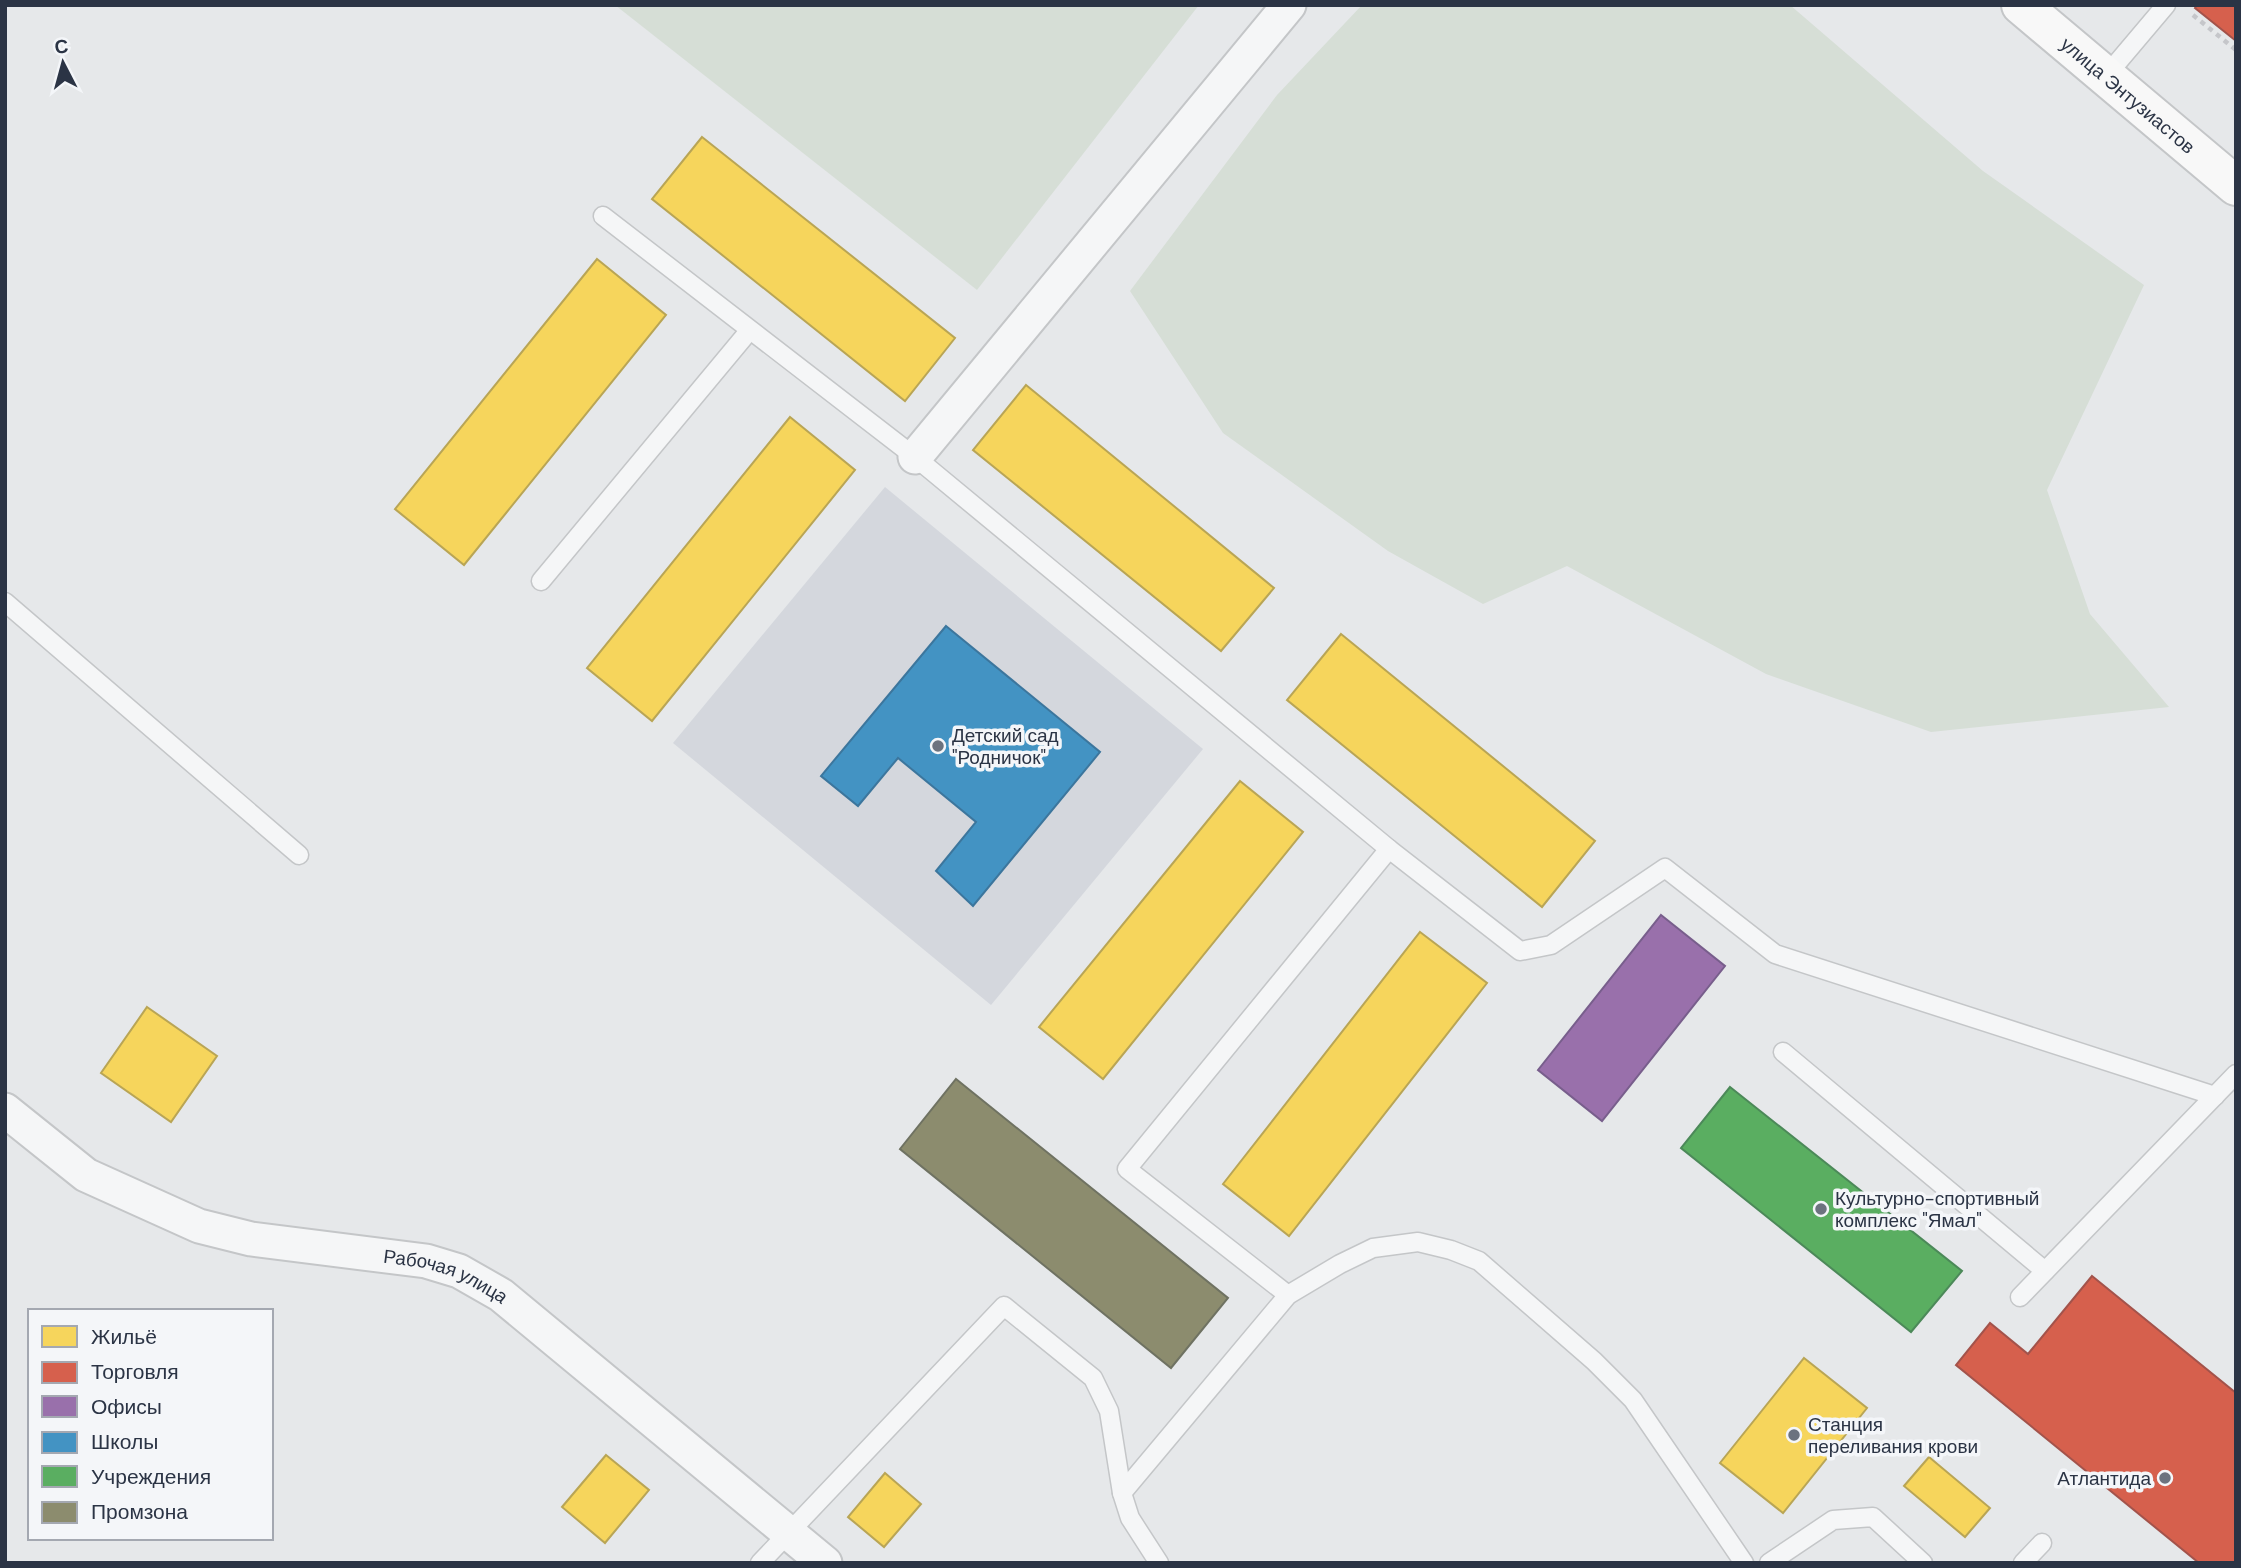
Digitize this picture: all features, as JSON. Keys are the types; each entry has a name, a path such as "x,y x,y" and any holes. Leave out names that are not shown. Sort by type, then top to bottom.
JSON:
{"street":[{"path":"915,457 1289,5"},
{"name":"улица Энтузиастов","path":"2021,5 2236,186"},
{"name":"Рабочая улица","path":"5,1110 86,1175 199,1226 251,1239 426,1261 459,1271 501,1295 825,1563"}],"lane":[{"path":"2106,76 2166,5"},
{"path":"603,216 915,457 1389,849 1520,951 1551,945 1665,868 1775,954 2215,1096"},
{"path":"541,581 749,331"},
{"path":"5,602 299,855"},
{"path":"1288,1296 1127,1169 1389,849"},
{"path":"1783,1052 2045,1272"},
{"path":"2020,1297 2236,1074"},
{"path":"1122,1493 1288,1296 1340,1264 1373,1248 1418,1242 1479,1261 1594,1361 1633,1400 1744,1563"},
{"path":"760,1563 1003,1306 1093,1378 1109,1411 1122,1493 1130,1518 1159,1563"},
{"path":"1769,1563 1833,1520 1872,1517 1923,1563"},
{"path":"2022,1563 2042,1543"}],"path":[{"path":"2190,13 2236,50"}],"shaded area":[{"path":"615,5 1199,5 977,290"},
{"path":"1362,5 1790,5 1983,171 2144,285 2047,490 2090,614 2169,707 1931,732 1766,674 1567,566 1483,604 1388,551 1223,433 1130,291 1277,95"},
{"name":"Детский сад \"Родничок\"","path":"885,487 1203,749 991,1005 673,743"}],"building: Жильё":[{"path":"702,137 955,338 905,401 652,199"},
{"path":"597,259 666,315 464,565 395,509"},
{"path":"1026,385 1274,588 1221,651 973,450"},
{"path":"790,417 855,470 652,721 587,668"},
{"path":"1341,634 1595,841 1542,907 1287,700"},
{"path":"1240,781 1303,832 1103,1079 1039,1027"},
{"path":"1420,932 1487,983 1289,1236 1223,1184"},
{"path":"147,1007 217,1056 171,1122 101,1073"},
{"name":"Станция переливания крови","path":"1804,1358 1867,1408 1783,1513 1720,1463"},
{"path":"606,1455 649,1490 605,1543 562,1507"},
{"path":"1929,1457 1990,1508 1965,1537 1904,1486"},
{"path":"885,1473 921,1504 884,1547 848,1517"}],"building: Торговля":[{"path":"2197,5 2236,5 2236,41 2195,8"},
{"name":"Атлантида","path":"2092,1276 2236,1393 2236,1563 2199,1563 1956,1365 1990,1323 2028,1354"}],"building: Офисы":[{"path":"1661,915 1725,966 1602,1121 1538,1070"}],"building: Школы":[{"path":"946,626 1100,752 973,906 936,871 976,822 898,758 858,806 821,776"}],"building: Учреждения":[{"name":"Культурно-спортивный комплекс \"Ямал\"","path":"1730,1087 1962,1271 1911,1332 1681,1148"}],"building: Промзона":[{"path":"956,1079 1228,1298 1171,1368 900,1149"}],"place":[{"name":"Детский сад \"Родничок\"","path":"938,746"},
{"name":"Культурно-спортивный комплекс \"Ямал\"","path":"1821,1209"},
{"name":"Станция переливания крови","path":"1794,1435"},
{"name":"Атлантида","path":"2165,1478"}]}
